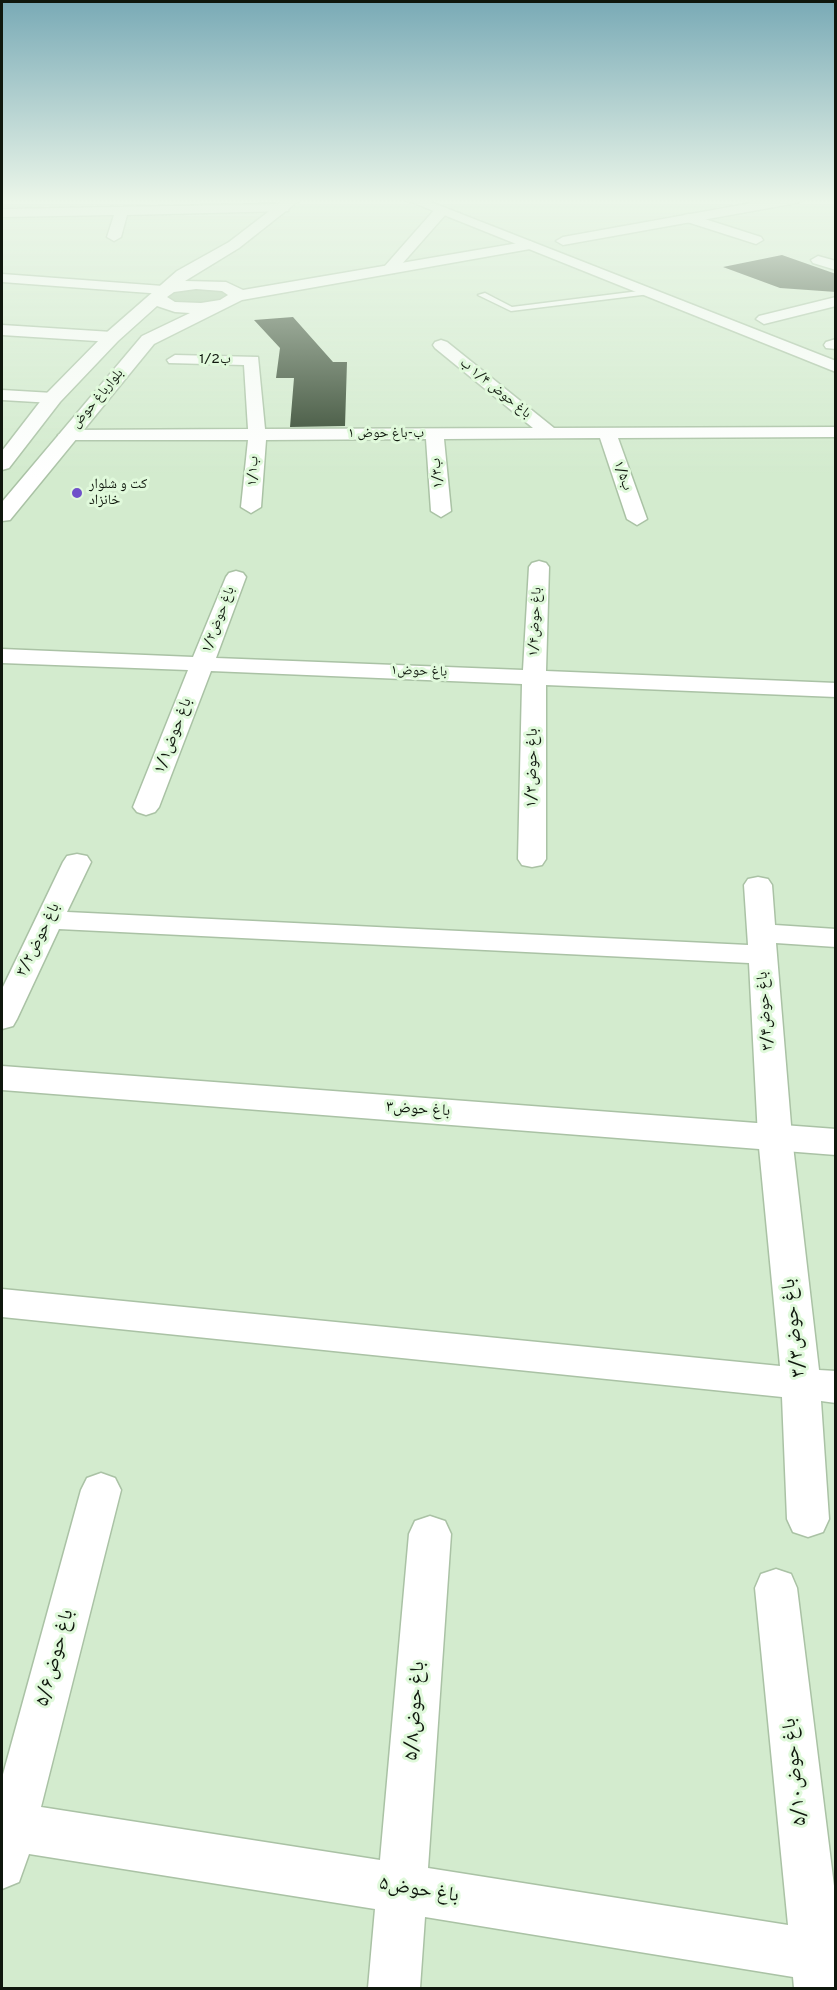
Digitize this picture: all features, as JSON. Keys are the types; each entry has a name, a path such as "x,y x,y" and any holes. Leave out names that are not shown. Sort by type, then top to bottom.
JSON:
{"main road":[{"name":"بلوارباغ حوض","path":"2,464 53,398 112,337 163,292"},
{"path":"163,292 165,305 214,307"},
{"path":"235,292 237,296"},
{"name":"بلوارباغ حوض","path":"2,515 66,435 148,340 214,307 225,304 237,296 261,292"},
{"path":"647,292 836,367"},
{"path":"748,313 793,330"},
{"path":"812,338 834,345"},
{"name":"باغ حوض۳","path":"2,1078 836,1142"}],"street":[{"path":"764,319 836,301"},
{"path":"2,330 112,337"},
{"name":"باغ حوض ۱/۴ ب","path":"441,345 550,433"},
{"name":"1/2ب","path":"175,360 252,360 257,435"},
{"path":"2,395 53,398"},
{"name":"ب۱/۵","path":"607,432 637,519"},
{"name":"۱ ب-باغ حوض","path":"66,435 836,432"},
{"name":"ب۱/۳","path":"435,434 441,511"},
{"name":"ب۱/۱","path":"251,507 257,435"},
{"name":"باغ حوض۱/۴","path":"534,677 539,567"},
{"name":"باغ حوض۱/۲","path":"202,664 236,577"},
{"name":"باغ حوض۱","path":"2,656 836,690"},
{"name":"باغ حوض۱/۱","path":"146,807 202,664"},
{"name":"باغ حوض۱/۳","path":"532,860 534,677"},
{"name":"باغ حوض۳/۲","path":"2,1019 77,862"},
{"name":"باغ حوض۳/۴","path":"758,885 775,1137"},
{"path":"48,920 762,944 836,938"},
{"name":"باغ حوض۳/۳","path":"775,1137 818,1386 808,1519"},
{"path":"2,1303 818,1386"},
{"name":"باغ حوض۵/۶","path":"5,1839 101,1490"},
{"name":"باغ حوض۵/۸","path":"394,1989 430,1534"},
{"name":"باغ حوض۵/۱۰","path":"776,1588 824,1967"},
{"name":"باغ حوض۵","path":"5,1839 403,1889 824,1967"}],"lane":[{"path":"511,309 647,292"},
{"path":"482,295 532,318"}],"green space":[{"path":"176,292 222,292 226,295 215,303 179,304 169,299 169,296"}],"building":[{"path":"293,317 333,362 347,362 345,426 290,427 294,378 276,378 280,348 254,320"}],"place":[{"name":"کت و شلوار خانزاد","path":"77,493"}]}
